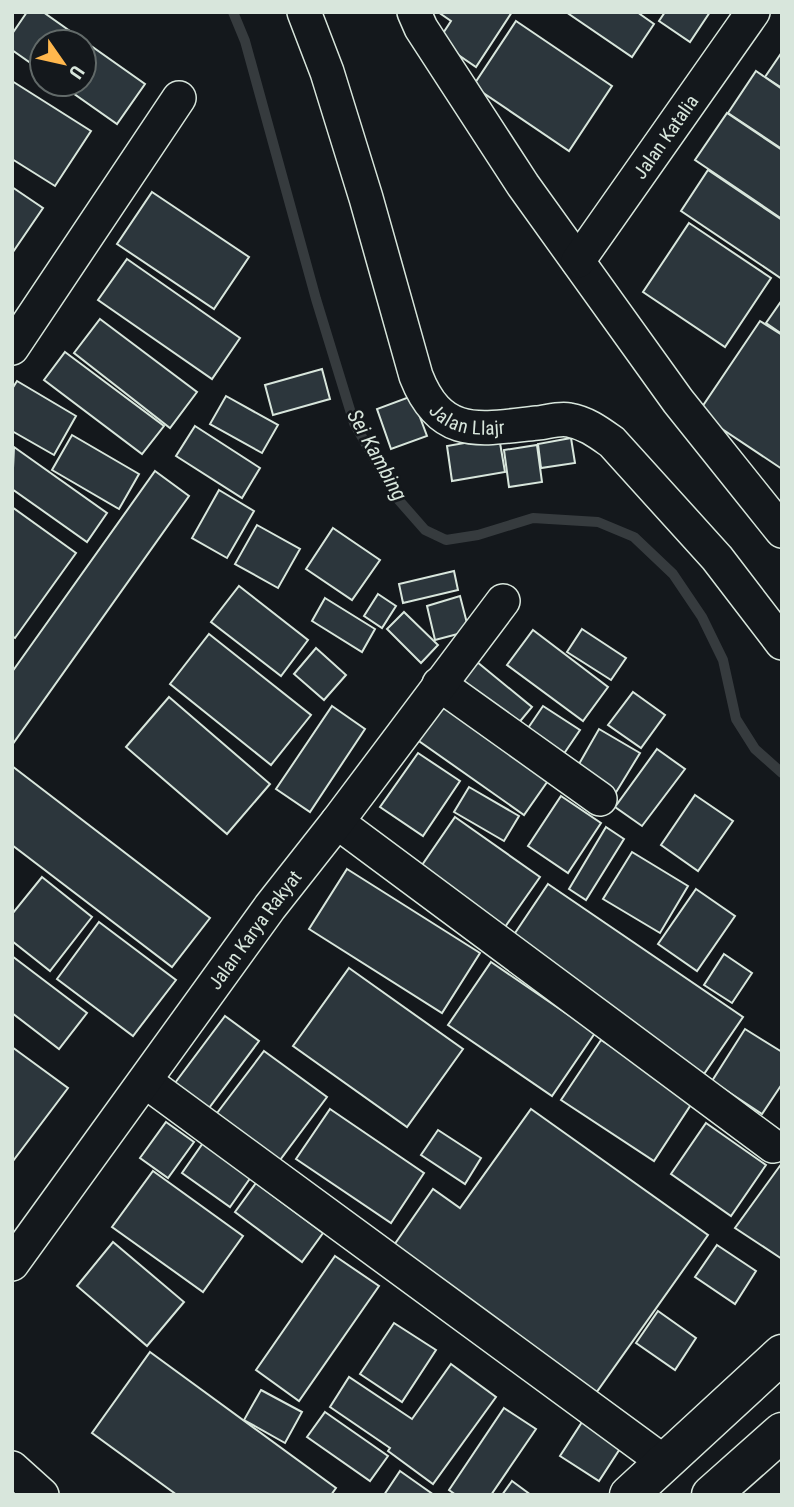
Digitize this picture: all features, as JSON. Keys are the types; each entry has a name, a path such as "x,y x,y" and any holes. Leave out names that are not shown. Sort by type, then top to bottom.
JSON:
{"main road":[{"path":"629,1495 782,1354"},
{"path":"711,1495 782,1432"}],"street":[{"name":"Jalan Llajr","path":"304,12 327,72 359,173 423,395 435,411 452,423 476,427 568,419 591,427 612,442 717,558 782,643"},
{"path":"414,12 421,28 472,109 523,185 678,401 782,531"},
{"name":"Jalan Katalia","path":"578,261 753,12"},
{"path":"12,348 179,98"},
{"name":"Jalan Karya Rakyat","path":"12,1264 270,906 337,822 503,601"},
{"path":"439,684 600,799"},
{"path":"337,822 773,1146"},
{"path":"145,1081 664,1462"},
{"path":"12,1468 42,1495"}],"building":[{"path":"27,12 43,12 66,28 28,28 28,61 12,50 12,34"},
{"path":"438,12 512,12 476,67 438,41 451,21"},
{"path":"566,12 637,12 654,24 632,57"},
{"path":"665,12 710,12 690,42 659,21"},
{"path":"516,21 612,86 569,151 473,86"},
{"path":"98,51 145,84 117,124 80,98 98,98"},
{"path":"782,52 782,88 765,77"},
{"path":"756,71 782,89 782,149 728,113"},
{"path":"12,81 28,91 28,98 39,98 91,131 55,186 12,159"},
{"path":"727,113 782,150 782,219 695,160"},
{"path":"708,170 782,220 782,279 681,211"},
{"path":"12,187 43,208 13,252 12,251"},
{"path":"152,192 249,257 214,309 117,244"},
{"path":"689,223 771,278 725,347 643,292"},
{"path":"127,259 240,338 212,379 98,300"},
{"path":"782,300 782,334 766,323"},
{"path":"100,319 197,392 170,428 74,353"},
{"path":"760,321 782,335 782,469 698,413"},
{"path":"65,352 164,426 142,454 44,380"},
{"path":"322,369 330,399 273,415 265,385"},
{"path":"17,381 76,416 54,455 12,431 12,389"},
{"path":"226,396 278,425 262,453 210,424"},
{"path":"412,396 427,436 391,449 377,409"},
{"path":"195,426 260,468 242,498 176,456"},
{"path":"72,435 139,474 119,509 52,470"},
{"path":"499,437 505,472 452,481 447,446"},
{"path":"571,438 575,463 541,468 538,444"},
{"path":"537,445 542,482 509,487 504,450"},
{"path":"14,447 107,513 87,542 12,489"},
{"path":"155,471 189,496 12,745 12,672"},
{"path":"219,490 254,511 227,558 192,538"},
{"path":"12,507 76,553 15,638 12,636"},
{"path":"257,525 300,549 278,588 235,564"},
{"path":"333,528 380,560 352,600 306,569"},
{"path":"454,571 458,590 403,603 399,584"},
{"path":"239,586 308,640 281,676 211,622"},
{"path":"378,594 396,606 382,628 364,616"},
{"path":"460,596 469,631 435,640 427,606"},
{"path":"325,598 375,629 362,652 312,621"},
{"path":"404,612 438,645 421,663 387,629"},
{"path":"582,629 626,658 611,680 567,652"},
{"path":"533,630 608,687 583,721 507,665"},
{"path":"209,634 311,715 271,765 170,684"},
{"path":"316,648 346,675 324,700 294,674"},
{"path":"471,657 532,707 512,731 452,682"},
{"path":"633,692 665,715 641,748 608,725"},
{"path":"169,697 270,784 227,834 126,747"},
{"path":"443,700 552,775 524,815 416,739"},
{"path":"332,706 365,729 310,812 276,789"},
{"path":"543,706 580,730 559,761 522,737"},
{"path":"599,729 640,753 615,794 575,771"},
{"path":"657,749 685,769 642,826 615,807"},
{"path":"418,753 460,781 423,836 380,807"},
{"path":"12,766 210,918 172,967 12,845"},
{"path":"469,787 519,816 504,841 454,812"},
{"path":"695,795 733,821 698,871 661,845"},
{"path":"561,796 601,823 568,873 528,846"},
{"path":"455,817 540,877 505,927 420,868"},
{"path":"606,827 624,839 586,900 569,889"},
{"path":"632,852 688,886 660,933 603,899"},
{"path":"347,869 480,953 442,1013 309,929"},
{"path":"42,877 92,917 50,971 12,941 12,914"},
{"path":"548,884 743,1017 704,1074 509,942"},
{"path":"696,889 735,916 697,971 658,944"},
{"path":"99,922 176,980 133,1036 57,979"},
{"path":"724,954 752,973 732,1003 704,985"},
{"path":"12,956 87,1013 59,1049 12,1013"},
{"path":"491,962 595,1033 552,1096 448,1025"},
{"path":"349,968 463,1049 407,1127 293,1046"},
{"path":"225,1016 259,1041 206,1112 172,1087"},
{"path":"745,1029 782,1052 782,1084 762,1114 712,1081"},
{"path":"601,1040 694,1100 654,1161 561,1100"},
{"path":"12,1047 68,1088 13,1161 12,1160"},
{"path":"264,1051 327,1097 274,1168 211,1121"},
{"path":"330,1109 424,1173 391,1223 296,1159"},
{"path":"531,1109 708,1235 596,1393 392,1248 433,1189 460,1208"},
{"path":"166,1122 194,1142 168,1178 140,1158"},
{"path":"706,1123 766,1165 731,1216 671,1174"},
{"path":"438,1130 481,1158 465,1184 421,1155"},
{"path":"203,1143 251,1177 230,1207 182,1173"},
{"path":"782,1163 782,1259 735,1228"},
{"path":"153,1171 243,1236 203,1292 112,1227"},
{"path":"256,1183 323,1233 302,1262 235,1212"},
{"path":"113,1242 184,1302 147,1346 77,1286"},
{"path":"717,1245 756,1271 735,1304 695,1277"},
{"path":"335,1256 379,1286 299,1401 256,1370"},
{"path":"658,1311 696,1338 675,1370 636,1343"},
{"path":"394,1323 436,1350 402,1402 360,1374"},
{"path":"150,1352 336,1488 331,1495 177,1495 92,1433"},
{"path":"451,1364 496,1397 433,1484 388,1451 390,1448 330,1407 349,1377 412,1419"},
{"path":"261,1390 302,1412 285,1443 244,1420"},
{"path":"504,1408 536,1429 491,1495 456,1495 449,1490"},
{"path":"325,1412 388,1456 370,1481 307,1437"},
{"path":"586,1416 625,1441 599,1481 560,1456"},
{"path":"400,1471 434,1495 384,1495"},
{"path":"512,1481 531,1495 502,1495"}],"waterway":[{"name":"Sei Kambing","path":"233,12 245,41 316,299 354,423 396,497 425,530 446,540 478,535 533,518 598,522 634,537 673,574 702,617 723,660 736,719 755,749 782,773"}]}
